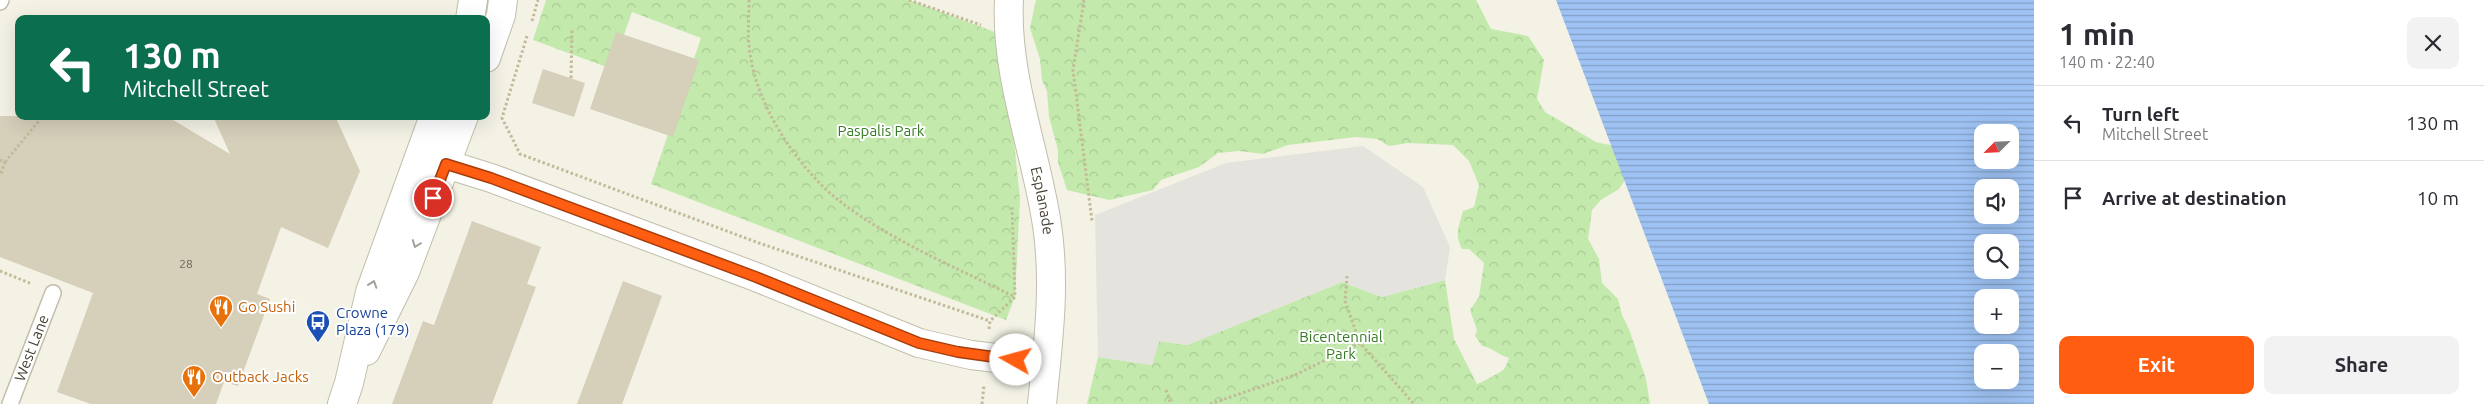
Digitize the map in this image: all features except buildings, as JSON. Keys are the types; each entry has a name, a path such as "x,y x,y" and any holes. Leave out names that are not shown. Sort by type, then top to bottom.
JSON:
{"street":[{"path":"471,15 473,0"},
{"path":"490,47 501,15 503,0"},
{"name":"Esplanade","path":"1009,0 1010,36 1017,85 1040,190 1049,242 1052,284 1042,404"},
{"path":"346,393 370,292 432,120"},
{"path":"346,393 405,272 462,120"},
{"path":"420,153 756,277 919,343 972,355 1046,364"}],"lane":[{"name":"West Lane","path":"10,404 53,293"}],"path":[{"path":"538,0 502,118 520,154 759,243 990,321"},
{"path":"749,0 750,53 756,80 767,108 786,142 813,174 840,202 885,231 1015,297"},
{"path":"910,0 1010,36"},
{"path":"1084,0 1073,70 1092,220"},
{"path":"571,78 572,29"},
{"path":"0,176 5,162 40,120"},
{"path":"0,160 5,162"},
{"path":"0,272 53,293"},
{"path":"1348,276 1345,300 1360,343 1414,404"},
{"path":"1210,404 1295,375 1360,343"},
{"path":"1166,390 1171,404"}],"green space":[{"name":"Paspalis Park","path":"546,0 909,0 1003,35 1020,199 1015,297 1006,320 651,184 701,38 632,12 612,69 533,40"},
{"name":"Bicentennial Park","path":"1036,0 1476,0 1491,29 1528,36 1544,60 1537,99 1545,112 1596,142 1623,148 1631,171 1619,189 1601,200 1592,210 1588,239 1599,259 1602,283 1618,299 1622,315 1629,329 1646,379 1650,404 1087,404 1098,357 1152,365 1159,341 1187,345 1342,282 1382,297 1445,280 1454,339 1477,384 1503,370 1509,358 1482,346 1475,336 1477,330 1470,310 1479,297 1484,263 1469,249 1462,249 1458,235 1463,211 1474,207 1479,185 1469,161 1453,145 1408,143 1389,146 1377,139 1356,137 1288,145 1263,154 1239,151 1218,153 1199,167 1161,180 1153,190 1109,200 1067,190 1058,162 1058,150 1049,117 1047,91 1042,80 1040,59 1030,28"}],"shaded area":[{"path":"1363,146 1423,187 1450,247 1445,280 1382,297 1342,282 1187,345 1159,341 1152,365 1098,357 1095,215 1226,163"}],"water":[{"path":"1556,0 2034,0 2034,404 1709,404"}],"place":[{"name":"Go Sushi","path":"221,328"},
{"name":"Crowne Plaza (179)","path":"318,343"},
{"name":"Outback Jacks","path":"194,398"}],"route":[{"path":"433,198 446,164 491,178 756,277 919,343 972,355 1016,360"}]}
